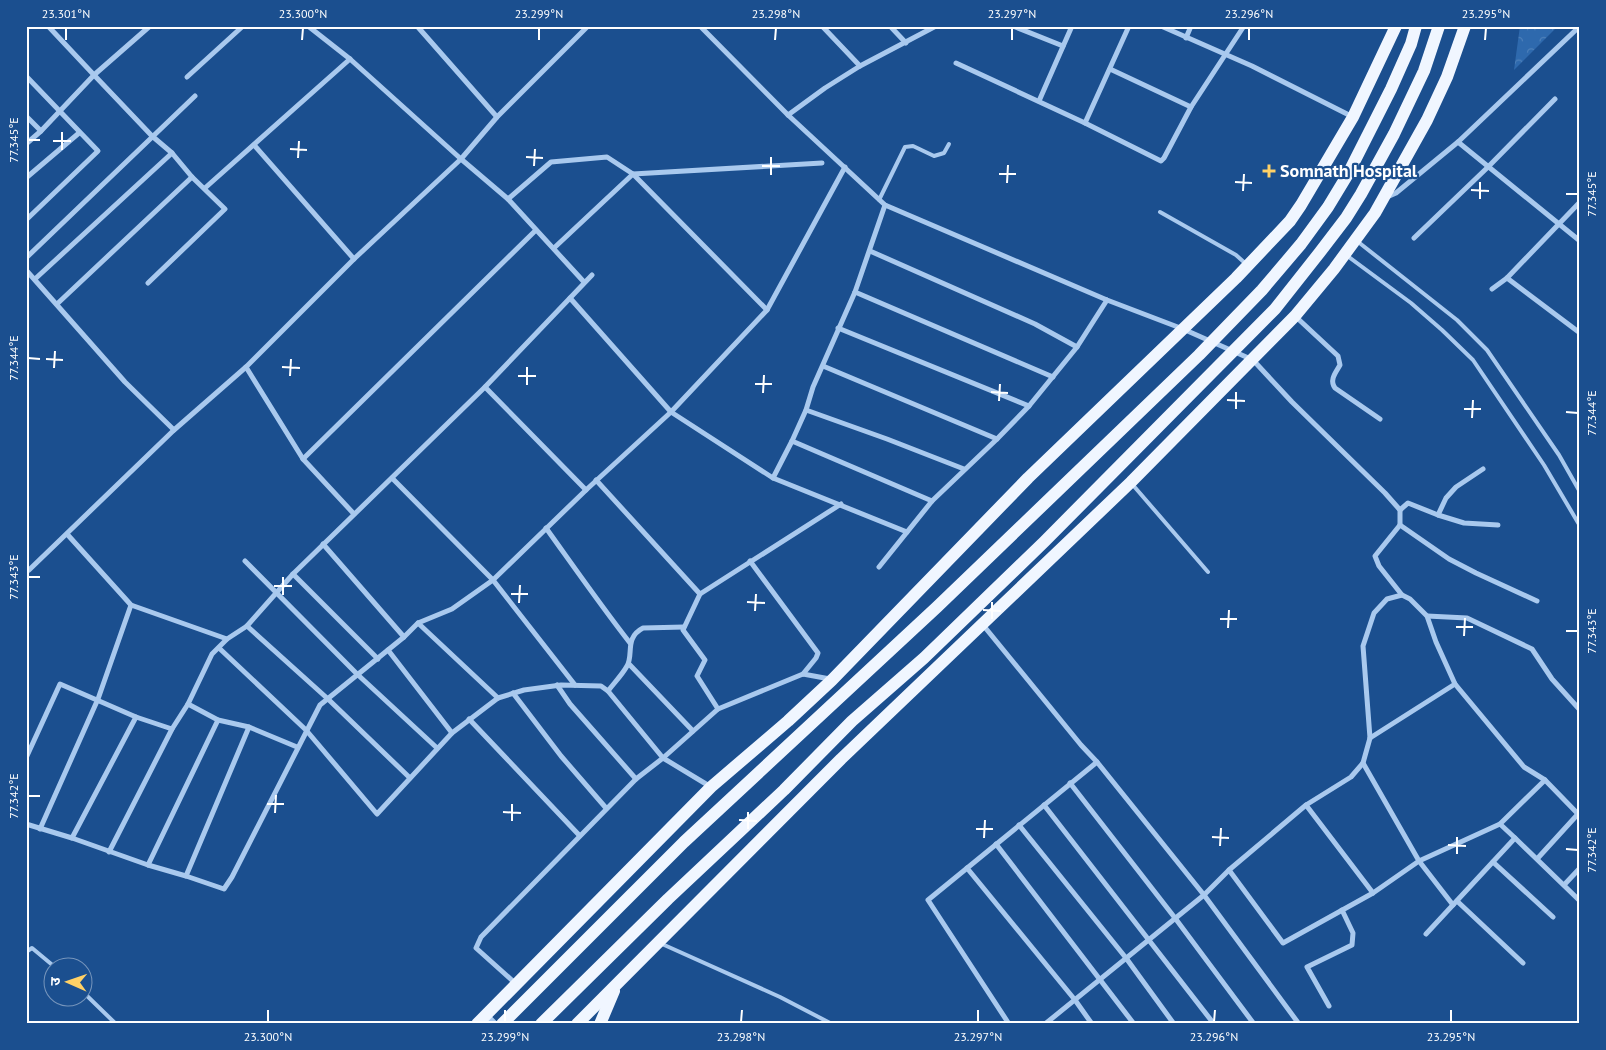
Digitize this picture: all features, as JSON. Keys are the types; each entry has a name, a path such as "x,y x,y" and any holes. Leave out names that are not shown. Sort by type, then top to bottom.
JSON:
{"main road":[{"path":"485,1021 516,983 711,788 832,680 1028,478 1247,266 1290,220 1302,205 1353,117 1396,26"},
{"path":"502,1024 684,842 937,608 1212,342 1262,290 1301,244 1328,207 1348,174 1391,89 1411,44 1416,26"},
{"path":"541,1024 852,721 924,658 1018,567 1275,309 1346,218 1361,194 1394,134 1424,71 1439,26"},
{"path":"577,1024 841,759 1131,482 1253,360 1294,316 1356,240 1384,198 1427,120 1447,77 1465,26"},
{"path":"1018,567 1030,580"},
{"path":"778,730 812,724"},
{"path":"600,1024 617,984"}],"street":[{"path":"48,26 152,136 172,153 192,177 225,209 148,283"},
{"path":"26,144 41,131 94,75 150,26"},
{"path":"187,77 243,26"},
{"path":"308,26 350,59 461,160 508,199 584,282"},
{"path":"417,26 497,117"},
{"path":"26,567 29,570 174,430 246,367 354,259 461,160 497,117 588,26"},
{"path":"700,26 788,114 885,205 1253,360 1292,402 1400,510 1400,525 1375,556 1379,566 1402,595 1410,599 1427,616 1436,642 1455,684 1524,767 1545,780 1579,815 1537,859"},
{"path":"822,26 860,66"},
{"path":"890,26 906,42"},
{"path":"788,114 860,66 936,26"},
{"path":"1014,26 1063,46"},
{"path":"1039,101 1072,26"},
{"path":"1085,123 1129,26"},
{"path":"1161,26 1252,66 1353,117"},
{"path":"1186,38 1191,26"},
{"path":"956,63 1039,101 1161,161 1191,107 1244,26"},
{"path":"1384,198 1396,193 1458,142 1580,26"},
{"path":"205,188 350,59"},
{"path":"1110,69 1191,107"},
{"path":"26,76 98,151 26,220"},
{"path":"26,258 196,96"},
{"path":"1414,238 1555,99"},
{"path":"26,116 41,131"},
{"path":"26,178 79,133"},
{"path":"1458,142 1580,240"},
{"path":"254,145 354,259"},
{"path":"35,279 172,153"},
{"path":"508,199 551,162 607,157 633,174 767,310"},
{"path":"554,248 633,174 822,163"},
{"path":"26,824 224,889 320,705 404,637 418,623 452,609 493,580 596,480 671,412 767,310 846,167"},
{"path":"57,304 192,177"},
{"path":"1492,289 1507,278 1580,202"},
{"path":"773,478 806,410 813,387 855,292 885,205"},
{"path":"303,459 536,230"},
{"path":"870,251 1035,324 1076,347"},
{"path":"26,270 125,382 174,430"},
{"path":"109,852 172,729 188,704 212,654 227,639 247,626 293,574 485,387 592,275"},
{"path":"1507,278 1580,333"},
{"path":"855,292 1053,377"},
{"path":"570,298 671,412 773,478 907,532"},
{"path":"879,567 932,501 1029,406 1076,347 1107,300"},
{"path":"1294,316 1338,356 1340,365 1332,378 1332,384 1335,388 1380,419"},
{"path":"838,328 1029,406"},
{"path":"823,366 997,439"},
{"path":"246,367 303,459 354,514"},
{"path":"485,387 586,490"},
{"path":"806,410 887,438 964,469"},
{"path":"792,441 932,501"},
{"path":"1438,515 1446,498 1456,488 1484,468"},
{"path":"392,478 493,580 575,685"},
{"path":"596,480 700,594"},
{"path":"1400,510 1408,503 1464,523 1498,525"},
{"path":"718,709 697,676 705,660 683,630 700,594 841,504"},
{"path":"1400,525 1449,559 1537,601"},
{"path":"546,528 602,608 630,644"},
{"path":"67,534 131,605 227,639"},
{"path":"323,544 404,637"},
{"path":"246,561 275,593 358,674 438,748"},
{"path":"516,983 476,948 480,937 636,778 663,758 718,709 803,674 816,658 818,653 750,561"},
{"path":"293,574 378,658"},
{"path":"1049,1022 1204,895 1229,870 1306,805 1351,777 1363,764 1370,738 1363,646 1374,613 1387,599 1402,595"},
{"path":"40,828 98,699 131,605"},
{"path":"1427,616 1467,618 1532,649 1552,679 1580,710"},
{"path":"418,623 498,698"},
{"path":"983,625 1204,895 1299,1024"},
{"path":"247,626 328,699 410,778"},
{"path":"608,691 629,664 630,644 638,632 643,628 684,627"},
{"path":"219,648 306,730 377,814 452,732 498,698 513,693 557,685 601,686 608,691 663,758 711,788"},
{"path":"388,650 452,732"},
{"path":"629,664 693,731"},
{"path":"803,674 832,680"},
{"path":"26,758 60,684 136,717 172,729"},
{"path":"1370,738 1455,684"},
{"path":"557,685 570,704 636,778"},
{"path":"513,693 561,756 606,808"},
{"path":"188,704 218,720 249,727 297,747"},
{"path":"72,838 136,717"},
{"path":"470,719 579,835"},
{"path":"148,865 218,720"},
{"path":"186,876 249,727"},
{"path":"1009,1024 928,900 1097,762"},
{"path":"1363,764 1419,861 1453,905"},
{"path":"1229,870 1283,943 1373,893 1419,861 1500,824 1545,780"},
{"path":"1070,783 1175,918 1254,1024"},
{"path":"1044,805 1214,1024"},
{"path":"1306,805 1373,893"},
{"path":"1500,824 1580,900"},
{"path":"1019,825 1126,958 1174,1024"},
{"path":"1426,934 1515,838"},
{"path":"996,844 1134,1024"},
{"path":"1493,862 1553,917"},
{"path":"967,868 1075,1000 1092,1024"},
{"path":"1564,885 1580,868"},
{"path":"1458,900 1523,963"},
{"path":"1329,1006 1307,967 1352,945 1353,933 1342,910"}],"lane":[{"path":"879,200 905,147 913,146 934,156 944,153 949,144"},
{"path":"1160,212 1236,255 1247,266"},
{"path":"1356,240 1457,320 1487,350 1559,455 1580,492"},
{"path":"1345,254 1411,303 1473,360 1544,465 1580,526"},
{"path":"1131,482 1208,572"},
{"path":"659,942 780,997 832,1024"},
{"path":"26,952 32,948 44,958"},
{"path":"92,1000 116,1024"}],"green space":[{"path":"1520,26 1558,26 1514,70"}],"place":[{"name":"Somnath Hospital","path":"1269,171"}]}
